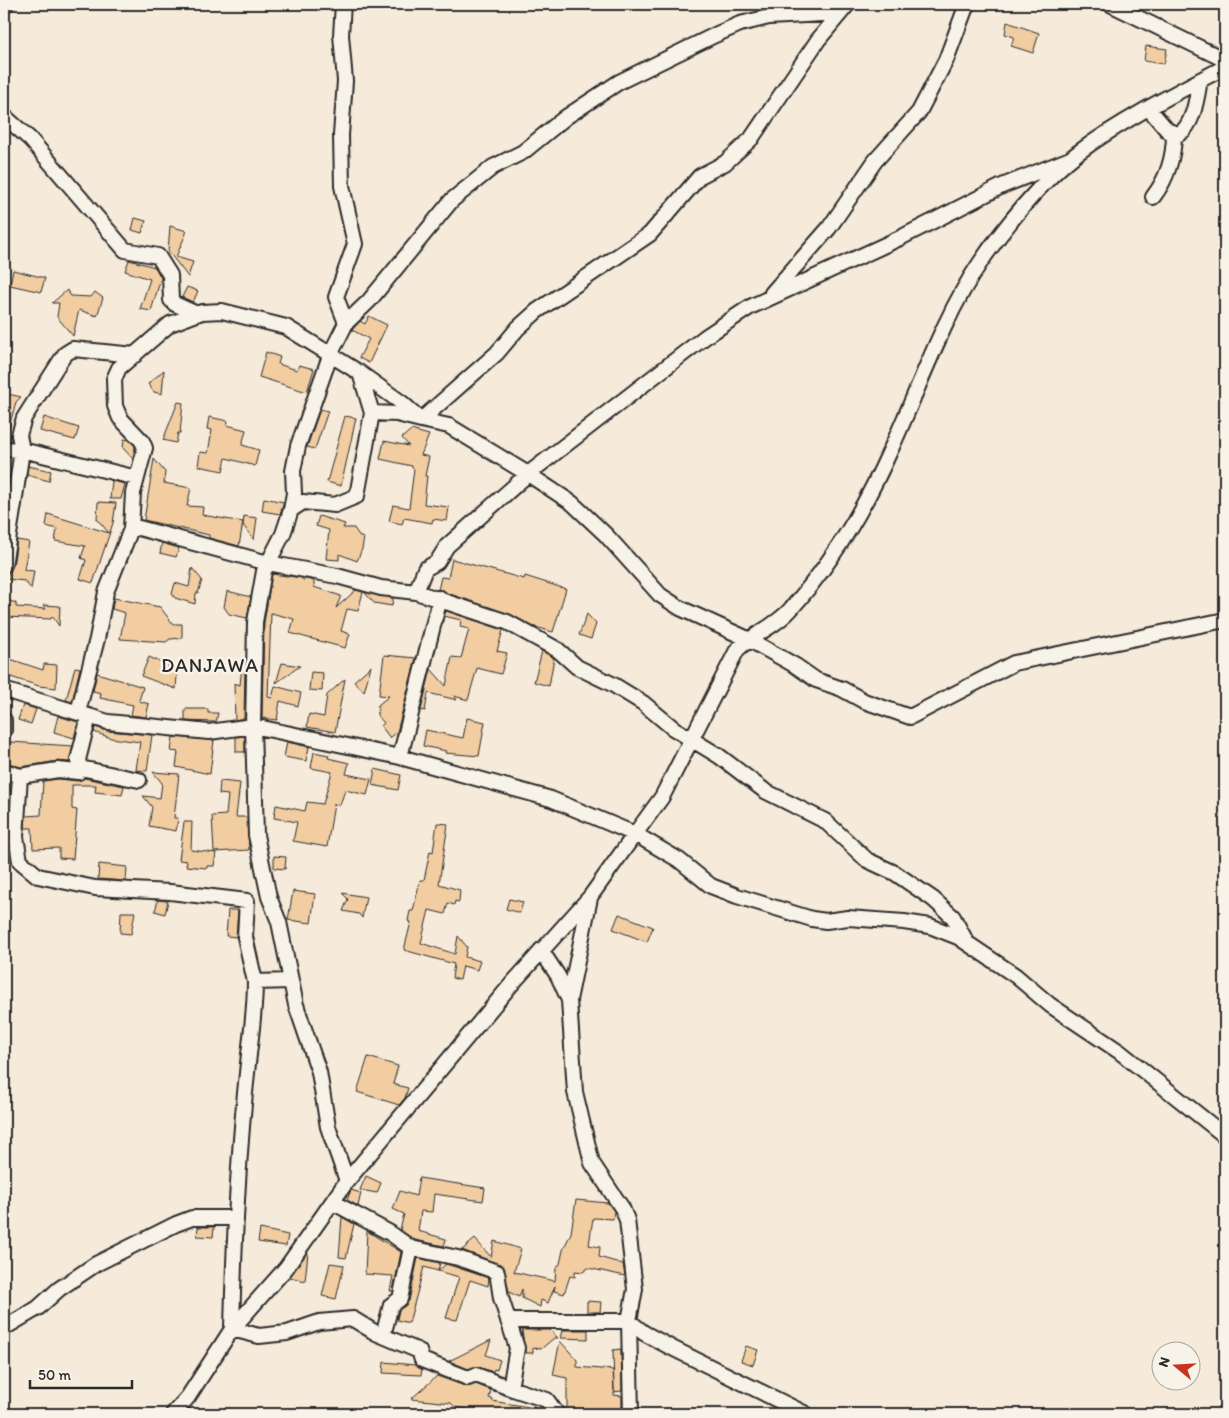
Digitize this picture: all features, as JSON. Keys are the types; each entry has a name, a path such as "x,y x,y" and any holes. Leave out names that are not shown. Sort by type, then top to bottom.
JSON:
{"street":[{"path":"343,4 340,35 345,81 341,135 342,186 355,244 336,297 346,323"},
{"path":"768,298 829,228 875,161 919,112 946,60 966,4"},
{"path":"1110,4 1225,60"},
{"path":"347,1181 328,1127 319,1072 303,1029 291,981 283,936 269,897 256,835 253,726 255,622 264,571 283,534 291,510 294,493 293,471 298,446 331,353 346,323 378,291 452,200 493,167 523,152 566,117 619,82 740,24 769,17 844,8"},
{"path":"421,420 497,353 524,323 562,293 650,234 700,176 725,163 751,139 818,40 844,8"},
{"path":"172,1414 188,1397 232,1329 286,1268 334,1203 347,1181 541,950 590,897 662,797 690,738 737,650 748,639 765,631 789,612 817,577 868,497 931,358 979,264 1007,226 1045,184 1073,158 1149,109 1225,67"},
{"path":"1149,109 1168,131 1174,134 1184,132 1192,113 1200,80"},
{"path":"4,116 30,139 125,250 158,256 170,274 171,300 175,304 197,314"},
{"path":"1153,197 1165,178 1174,150 1174,134"},
{"path":"416,592 425,569 437,562 447,546 528,474 705,337 750,306 900,238 1002,186 1056,163 1073,158"},
{"path":"80,768 78,760 83,714 106,592 131,529 132,493 145,448 142,441 120,418 115,406 114,379 119,368 170,324 197,314 222,311 266,320 286,327 331,353 402,403 421,420"},
{"path":"4,565 22,450 19,436 24,418 65,354 73,349 135,355"},
{"path":"291,510 303,502 335,505 357,496 372,413 360,373"},
{"path":"372,413 398,414 448,426 572,503 606,535 660,594 680,608 748,639 796,666 816,680 842,689 864,701 910,717 1014,663 1225,620"},
{"path":"4,449 22,450 137,478"},
{"path":"131,529 139,528 268,563 337,576 381,588 416,592 440,598 507,622 558,650 577,667 612,684 643,703 673,728 719,756 765,790 824,821 867,860 894,873 933,899 953,917 967,943"},
{"path":"400,757 440,598"},
{"path":"4,690 108,722 209,732 253,726 400,757 551,800 635,834 679,860 711,886 737,896 826,921 848,918 930,926 967,943 1016,976 1050,1005 1120,1052 1225,1136"},
{"path":"4,720 4,731"},
{"path":"4,771 20,776 58,770 78,772 80,768"},
{"path":"80,768 139,780"},
{"path":"20,776 10,838 20,861 38,876 95,888 170,892 247,901 245,937 255,982 255,1015 247,1072 235,1218 232,1329"},
{"path":"590,897 569,1000 574,1092 592,1163 622,1208 627,1220 635,1289 629,1321 631,1414"},
{"path":"541,950 558,976 569,1000"},
{"path":"255,982 291,981"},
{"path":"334,1203 390,1233 411,1248 458,1258 497,1272 501,1298 517,1348 510,1388"},
{"path":"4,1328 38,1308 59,1289 96,1264 176,1224 192,1218 235,1218"},
{"path":"383,1336 390,1305 400,1299 411,1248"},
{"path":"232,1329 259,1336 287,1333 319,1322 353,1319 383,1336 419,1351 422,1360 468,1378 476,1375 547,1400 557,1414"},
{"path":"508,1321 629,1321 644,1333 672,1348 806,1414"},
{"path":"186,1414 188,1397"}],"building":[{"path":"1007,22 1039,33 1033,53 1011,46 1014,37 1005,34"},
{"path":"1146,46 1167,49 1164,64 1144,61"},
{"path":"135,218 146,221 142,233 132,230"},
{"path":"170,226 187,231 176,257 193,262 188,277 168,251"},
{"path":"129,260 155,267 161,278 151,311 140,309 150,279 125,271"},
{"path":"13,270 45,278 41,292 10,285"},
{"path":"187,287 198,291 193,302 182,297"},
{"path":"67,290 71,296 91,297 95,292 103,298 97,316 79,310 73,336 57,317 59,303 52,303"},
{"path":"369,316 387,325 369,363 359,358 369,339 352,330 360,321 365,324"},
{"path":"266,352 280,357 278,364 297,370 299,365 314,369 307,392 259,377"},
{"path":"164,370 162,394 154,392 148,384"},
{"path":"4,393 21,397 16,402 7,434 4,433"},
{"path":"178,402 183,403 180,433 178,433 176,443 163,440"},
{"path":"320,409 328,411 315,449 307,447"},
{"path":"345,416 356,418 341,486 327,482"},
{"path":"44,417 79,428 75,440 40,431"},
{"path":"209,417 228,421 227,425 246,430 242,445 259,450 255,466 226,458 223,471 198,466 200,452 208,453 212,430 207,429"},
{"path":"411,430 429,435 421,455 429,457 425,476 427,476 424,504 449,507 447,521 433,519 432,523 404,518 402,524 389,521 393,505 409,508 414,469 412,466 380,459 384,441 409,446 402,438"},
{"path":"124,439 129,440 135,446 133,459 123,448"},
{"path":"154,459 165,472 164,483 191,488 187,506 203,507 202,515 243,522 239,546 209,538 209,535 144,520"},
{"path":"28,466 51,471 49,481 27,475"},
{"path":"112,481 125,484 121,499 110,499"},
{"path":"264,498 284,502 280,514 262,511"},
{"path":"98,502 116,503 113,523 93,583 80,579 86,560 81,558 85,546 55,541 57,529 46,526 48,514 109,533 97,519"},
{"path":"244,516 257,518 254,540 243,525"},
{"path":"319,516 345,524 343,528 354,528 360,537 364,538 357,561 339,554 339,560 326,559 329,530 316,526"},
{"path":"17,540 29,542 24,570 34,571 31,589 25,581 7,579 8,573 13,566"},
{"path":"162,543 179,548 176,557 160,553"},
{"path":"452,559 524,579 525,576 566,589 553,632 532,626 510,614 438,590 441,577 448,578"},
{"path":"192,568 202,580 198,593 196,593 195,604 175,598 172,594 175,583 189,587"},
{"path":"272,574 302,578 304,581 306,579 314,581 314,587 341,596 336,608 356,590 363,592 358,611 347,609 341,631 350,634 345,648 290,633 294,619 271,613 268,697 272,698 275,686 301,693 298,706 280,701 277,720 262,718 264,623"},
{"path":"227,591 251,597 247,618 229,614 224,607"},
{"path":"364,592 393,598 392,606 374,603"},
{"path":"114,598 160,607 173,624 182,624 182,638 170,639 166,642 120,639 125,613 112,609"},
{"path":"4,599 16,603 16,607 46,609 43,605 60,606 59,626 52,616 51,619 4,617"},
{"path":"446,611 503,630 497,651 507,653 501,674 477,668 468,700 454,696 457,700 428,693 425,711 421,710 431,669 446,686 452,657 461,658 469,629 460,627 461,620 444,616"},
{"path":"587,614 596,624 591,639 579,635"},
{"path":"542,651 554,658 549,686 534,682"},
{"path":"384,655 416,658 397,732 390,738 381,726 384,723 377,715 378,705 389,696 379,695"},
{"path":"4,657 43,670 44,664 57,665 56,688 39,686 4,675"},
{"path":"149,657 169,666 177,675 176,689 141,676"},
{"path":"282,663 300,666 276,683"},
{"path":"242,666 245,666 244,718 235,720 234,683 240,685"},
{"path":"371,666 364,692 354,681"},
{"path":"75,667 80,668 72,702 66,700"},
{"path":"311,672 323,673 322,691 309,690"},
{"path":"97,673 143,687 139,701 149,704 146,717 131,715 133,705 100,698 101,693 93,691"},
{"path":"345,679 335,732 307,727 309,714 324,717 327,695"},
{"path":"23,705 36,709 31,724 18,720"},
{"path":"185,709 208,709 208,713 218,713 216,722 185,721"},
{"path":"58,716 78,722 74,738 54,732"},
{"path":"467,718 485,722 479,756 445,753 446,751 423,746 426,730 463,738"},
{"path":"95,727 107,731 152,735 147,771 136,770 140,742 111,738 94,732"},
{"path":"245,736 245,752 236,752 236,737"},
{"path":"173,737 214,740 210,774 176,767 178,752 171,751"},
{"path":"10,742 73,746 70,762 57,761 21,767 9,763"},
{"path":"287,742 309,747 306,761 284,757"},
{"path":"314,752 329,755 328,758 349,763 346,774 371,779 367,795 345,790 340,805 334,804 327,847 293,841 297,822 274,818 276,805 305,811 307,802 323,804 332,772 311,768"},
{"path":"375,769 401,775 398,790 372,785"},
{"path":"153,772 179,774 174,818 178,818 176,831 149,826 152,807 143,796 160,798 162,783"},
{"path":"84,778 124,786 122,795 95,792 96,785 72,785 72,809 77,810 73,859 59,858 59,848 33,849 32,828 25,828 26,816 41,815 43,781 58,779 78,781"},
{"path":"220,781 240,783 236,817 247,817 249,850 214,852 212,816 226,815 228,795 219,794"},
{"path":"184,822 192,822 191,850 216,853 214,866 207,866 207,868 186,866 187,861 179,860"},
{"path":"437,823 448,824 439,884 460,890 459,902 455,901 454,905 448,903 445,914 429,910 421,943 455,954 458,936 467,947 465,957 480,961 477,970 463,966 460,980 452,978 454,964 404,950 411,922 408,921 410,911 413,911 420,880 424,880 430,851 433,852"},
{"path":"274,856 286,857 285,869 274,868"},
{"path":"99,864 127,867 126,881 98,879"},
{"path":"293,891 315,894 311,923 288,920"},
{"path":"342,893 366,897 362,918 359,914 343,911 348,899"},
{"path":"509,899 523,902 520,913 506,909"},
{"path":"158,900 168,901 165,914 155,911"},
{"path":"228,910 238,910 236,937 226,936"},
{"path":"121,912 135,912 131,934 120,933"},
{"path":"619,914 653,927 647,942 613,929"},
{"path":"368,1057 398,1066 393,1084 408,1088 405,1098 399,1105 357,1092"},
{"path":"366,1176 381,1183 377,1193 360,1190"},
{"path":"419,1178 485,1188 483,1201 434,1194 432,1212 421,1211 418,1231 446,1239 444,1246 415,1240 400,1230 404,1214 393,1209 400,1191 416,1196"},
{"path":"351,1190 361,1193 358,1206 347,1200"},
{"path":"576,1200 608,1203 614,1211 613,1219 593,1218 589,1245 600,1247 599,1257 623,1264 625,1276 588,1268 583,1272 575,1271 575,1277 570,1276 564,1294 554,1291 555,1286 548,1303 541,1300 540,1307 522,1298 522,1289 519,1297 509,1292 503,1266 462,1250 475,1239 491,1257 494,1241 521,1249 514,1272 555,1281 556,1268 560,1264 563,1250 571,1233"},
{"path":"342,1217 354,1224 346,1258 339,1257"},
{"path":"198,1227 214,1227 213,1237 197,1236"},
{"path":"260,1229 288,1235 286,1246 258,1242"},
{"path":"367,1231 401,1252 393,1291 390,1291 393,1276 365,1274"},
{"path":"308,1253 305,1281 290,1277 306,1254"},
{"path":"418,1258 440,1263 438,1271 424,1267 409,1323 397,1320 399,1310 409,1301"},
{"path":"330,1263 344,1265 336,1299 322,1296"},
{"path":"446,1264 489,1278 488,1286 470,1280 457,1320 446,1318 459,1277 438,1271"},
{"path":"587,1301 601,1302 600,1312 587,1312"},
{"path":"522,1330 550,1330 558,1338 554,1338 541,1349 533,1348 533,1353 525,1353"},
{"path":"563,1330 588,1330 588,1339 561,1338"},
{"path":"491,1340 486,1355 500,1360 497,1370 494,1369 493,1372 478,1367 468,1369 449,1361"},
{"path":"560,1341 577,1360 577,1367 613,1370 614,1391 613,1350 621,1349 622,1391 614,1392 614,1395 622,1396 622,1414 599,1411 599,1414 567,1414 567,1378 553,1375"},
{"path":"746,1346 758,1350 753,1365 741,1361"},
{"path":"384,1362 415,1365 422,1369 421,1375 383,1373"},
{"path":"437,1376 465,1386 476,1384 491,1390 489,1398 493,1399 492,1401 535,1408 534,1414 488,1414 455,1407 451,1403 411,1399"}],"district":[{"name":"DANJAWA","path":"210,665"}]}
